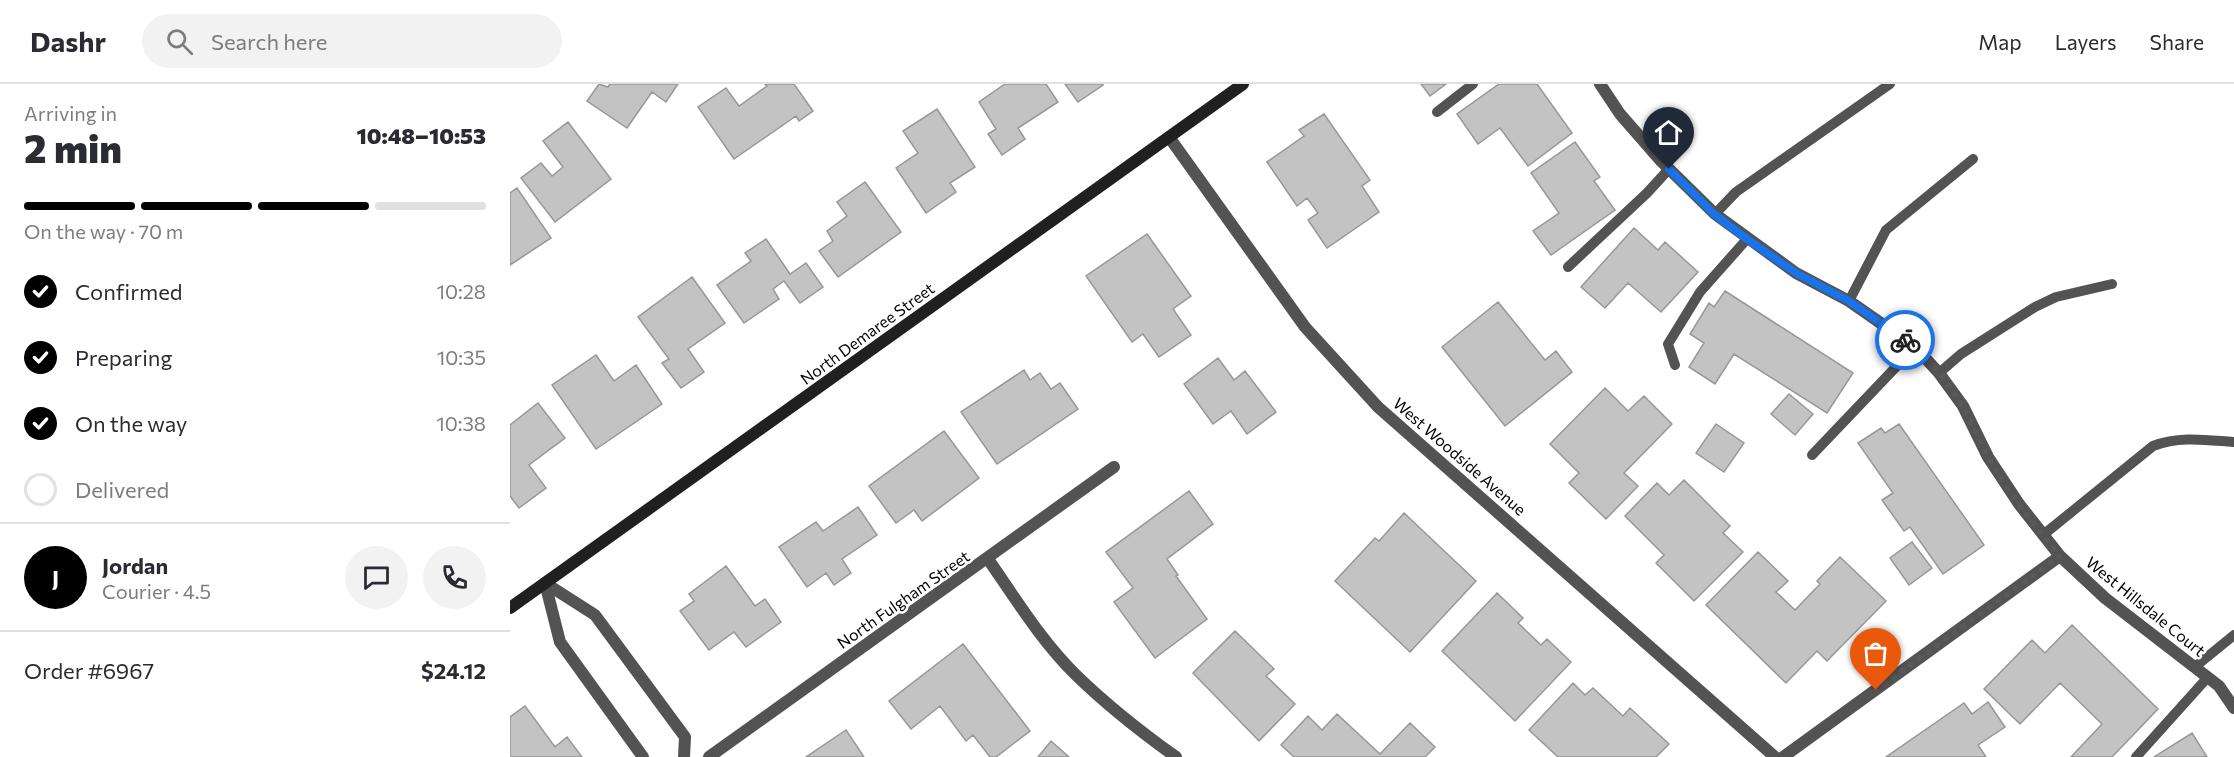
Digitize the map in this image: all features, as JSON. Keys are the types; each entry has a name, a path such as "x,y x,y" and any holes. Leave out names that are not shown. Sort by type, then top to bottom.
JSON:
{"main road":[{"name":"North Demaree Street","path":"510,608 1243,84"}],"street":[{"name":"West Hillsdale Court","path":"1600,84 1620,114 1669,169 1714,214 1796,273 1849,301 1915,347 1939,373 1963,406 1988,457 2019,504 2060,556 2104,598 2208,676 2219,686 2234,708"},
{"name":"West Woodside Avenue","path":"1169,137 1305,327 1378,407 1775,757"},
{"name":"North Fulgham Street","path":"709,757 988,559 1114,466"},
{"path":"1783,757 2060,556"},
{"path":"988,559 1031,620 1075,674 1125,720 1176,757"},
{"path":"545,583 560,642 644,757"},
{"path":"545,583 595,615 685,737 684,757"}],"lane":[{"path":"1437,112 1473,84"},
{"path":"1714,214 1736,192 1890,84"},
{"path":"1849,301 1886,230 1973,159"},
{"path":"1568,267 1647,193 1669,169"},
{"path":"1675,365 1668,344 1700,292 1747,239"},
{"path":"1939,373 1961,354 2035,307 2056,297 2112,284"},
{"path":"1812,455 1915,347"},
{"path":"2043,535 2153,446 2184,438 2233,442"},
{"path":"2196,666 2234,635"},
{"path":"2136,757 2208,676"}],"building":[{"path":"599,84 608,87 610,84 678,84 666,102 652,92 627,128 587,101"},
{"path":"765,84 794,84 813,111 799,121 796,116 734,159 698,107 726,88 739,106 767,86"},
{"path":"1005,84 1046,84 1058,102 1018,128 1025,139 1002,155 988,134 996,129 979,102"},
{"path":"1065,84 1103,84 1103,85 1078,102"},
{"path":"1421,84 1446,84 1430,96"},
{"path":"1499,84 1537,84 1572,133 1528,166 1500,128 1478,144 1457,114"},
{"path":"937,109 975,167 950,183 956,192 926,213 896,168 918,153 903,131"},
{"path":"1324,114 1370,180 1362,186 1379,212 1327,248 1308,220 1318,213 1307,198 1297,206 1267,162 1304,136 1299,130"},
{"path":"568,122 611,179 555,222 521,178 541,163 552,176 563,167 543,141"},
{"path":"1575,142 1600,177 1594,181 1615,210 1551,255 1533,231 1559,213 1531,173"},
{"path":"865,182 901,232 838,277 819,251 833,241 827,231 847,216 837,202"},
{"path":"517,188 551,238 510,265 510,193"},
{"path":"1634,228 1658,250 1665,242 1698,272 1661,312 1628,283 1605,308 1581,287"},
{"path":"1147,234 1191,296 1173,309 1191,335 1159,357 1143,334 1132,342 1086,276"},
{"path":"766,239 790,274 806,263 823,287 800,303 784,281 773,289 779,299 744,323 717,285 751,261 745,253"},
{"path":"692,277 725,323 688,349 704,372 681,388 662,363 669,359 638,317"},
{"path":"1725,291 1853,373 1827,413 1734,354 1715,384 1689,367 1704,343 1690,334 1709,303 1714,307"},
{"path":"1498,302 1545,360 1556,351 1572,372 1505,426 1442,347"},
{"path":"596,355 614,381 636,365 662,404 596,449 552,385"},
{"path":"1218,358 1234,380 1245,371 1276,412 1247,434 1231,411 1213,424 1184,384"},
{"path":"1024,370 1030,380 1040,373 1051,389 1060,383 1078,409 997,464 961,412"},
{"path":"1605,388 1628,411 1644,396 1672,424 1624,473 1638,486 1606,519 1569,483 1579,473 1550,444"},
{"path":"1789,394 1813,414 1795,435 1771,414"},
{"path":"538,403 565,438 529,465 546,488 519,508 510,496 510,425"},
{"path":"1716,424 1744,443 1724,472 1696,453"},
{"path":"1899,424 1984,545 1943,574 1910,527 1904,531 1882,500 1893,493 1858,443 1881,428 1885,433"},
{"path":"944,431 979,478 922,521 914,510 896,523 869,486"},
{"path":"1684,480 1730,526 1723,533 1743,552 1694,601 1656,563 1664,555 1625,516 1657,483 1669,495"},
{"path":"1189,491 1213,524 1167,559 1178,575 1176,576 1207,619 1155,658 1114,602 1133,588 1106,552"},
{"path":"858,507 877,535 842,559 851,573 834,585 826,573 807,587 779,547 816,522 823,531"},
{"path":"1404,513 1476,581 1410,652 1335,581 1375,538 1379,541"},
{"path":"1912,542 1932,568 1909,585 1890,558"},
{"path":"1758,552 1788,581 1776,592 1795,610 1820,584 1817,581 1840,557 1886,601 1827,661 1817,651 1786,683 1706,605"},
{"path":"726,566 755,606 765,599 781,622 746,647 734,632 709,650 680,611 694,601 689,594"},
{"path":"1497,593 1523,618 1518,623 1541,645 1547,639 1571,662 1515,721 1442,651"},
{"path":"2072,625 2158,709 2112,757 2071,757 2102,724 2060,683 2020,724 1984,689 2032,640 2045,653"},
{"path":"1235,631 1274,669 1266,676 1295,704 1259,741 1193,673"},
{"path":"963,644 1030,731 996,757 990,757 973,735 966,741 940,706 911,729 889,701"},
{"path":"1573,683 1585,695 1593,688 1623,716 1630,708 1669,744 1656,757 1558,757 1529,730"},
{"path":"1988,702 2005,727 1978,745 1986,757 1886,757 1964,703 1972,714"},
{"path":"525,706 555,747 567,737 582,757 510,757 510,717"},
{"path":"1337,714 1380,754 1410,723 1435,747 1425,757 1294,757 1281,745 1308,716 1322,730"},
{"path":"846,730 864,757 806,757"},
{"path":"2192,733 2207,757 2154,757"},
{"path":"1051,741 1069,757 1038,757"}],"way so far":[{"path":"1876,690 2060,556 2019,504 1988,457 1963,406 1939,373 1915,347 1905,340"}],"route":[{"path":"1669,169 1714,214 1747,239 1796,273 1849,301 1905,340"}]}
